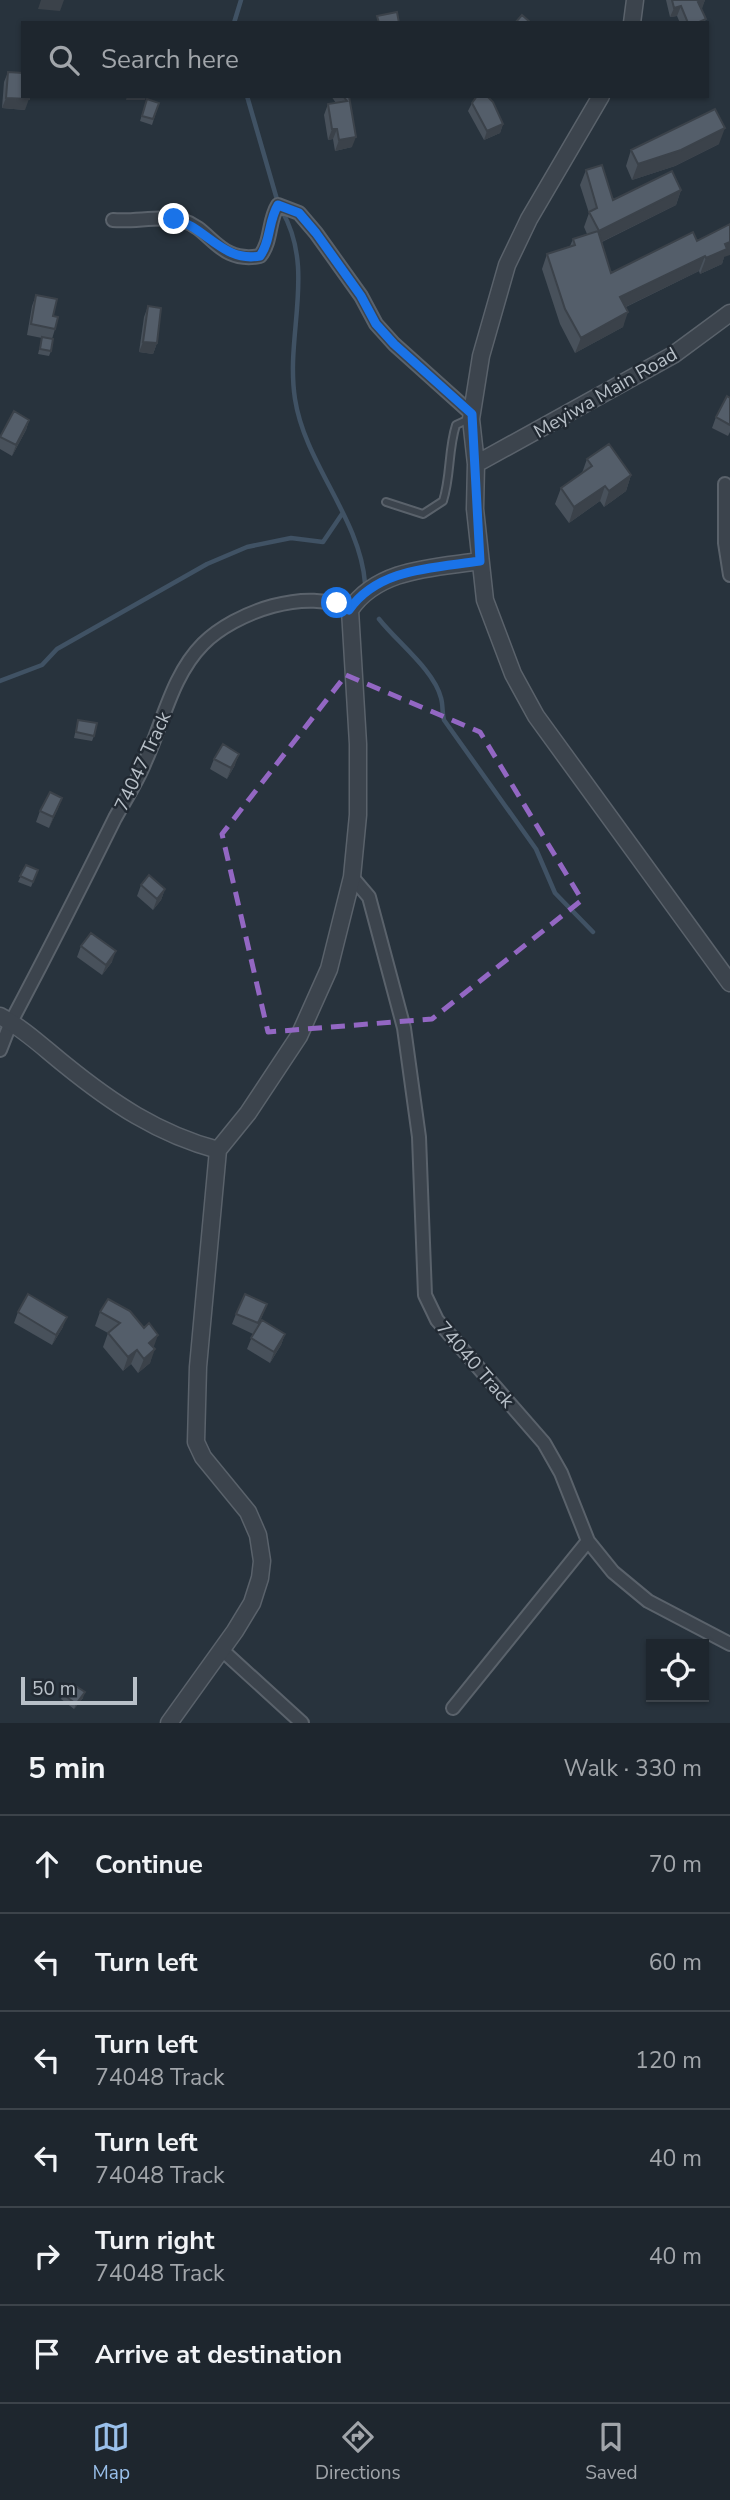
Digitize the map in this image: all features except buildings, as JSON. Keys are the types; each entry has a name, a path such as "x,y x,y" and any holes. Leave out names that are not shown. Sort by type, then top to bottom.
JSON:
{"street":[{"path":"632,21 636,2"},
{"path":"600,98 529,219 507,265 481,355 471,416 476,464 475,509 485,600 496,635 536,716 730,982"},
{"path":"113,220 174,219 189,223 211,243 248,259 260,256 267,248 271,216 278,205 291,208 324,243 361,296 376,324 471,416"},
{"name":"Meyiwa Main Road","path":"476,464 673,355 730,313"},
{"path":"725,484 725,543 730,575"},
{"path":"169,1723 252,1603 262,1561 258,1535 248,1512 203,1457 197,1442 198,1367 218,1150 248,1113 299,1036 329,969 352,877 358,815 353,605 380,582 410,571 480,561"},
{"name":"74047 Track","path":"0,1050 5,1019 145,764 184,669 202,645 228,623 279,604 325,602 353,605"},
{"name":"74040 Track","path":"352,877 369,897 404,1028 419,1137 425,1295 437,1320 544,1443 561,1473 588,1541 613,1572 648,1601 730,1644"},
{"path":"5,1019 88,1084 151,1126 184,1141 218,1150"},
{"path":"453,1708 588,1541"},
{"path":"222,1650 302,1723"}],"lane":[{"path":"386,502 424,514 443,501 449,483 450,444 456,425 471,416"}],"highlighted area":[{"path":"346,675 480,732 582,900 432,1019 268,1032 222,834"}],"waterway":[{"path":"235,21 241,0"},
{"path":"248,98 278,203"},
{"path":"282,211 292,233 297,256 298,303 293,375 295,399 309,446 353,536 365,583"},
{"path":"0,681 42,665 57,649 207,564 247,547 291,538 323,542 342,514"},
{"path":"379,619 431,677 441,698 444,720 536,849 555,893 593,932"}],"route":[{"path":"174,219 189,223 211,243 248,259 260,256 267,248 271,216 278,205 285,205 299,213 361,296 376,324 394,344 472,414 476,464 475,509 480,561 410,571 380,582 357,599 349,610 337,603"}]}
